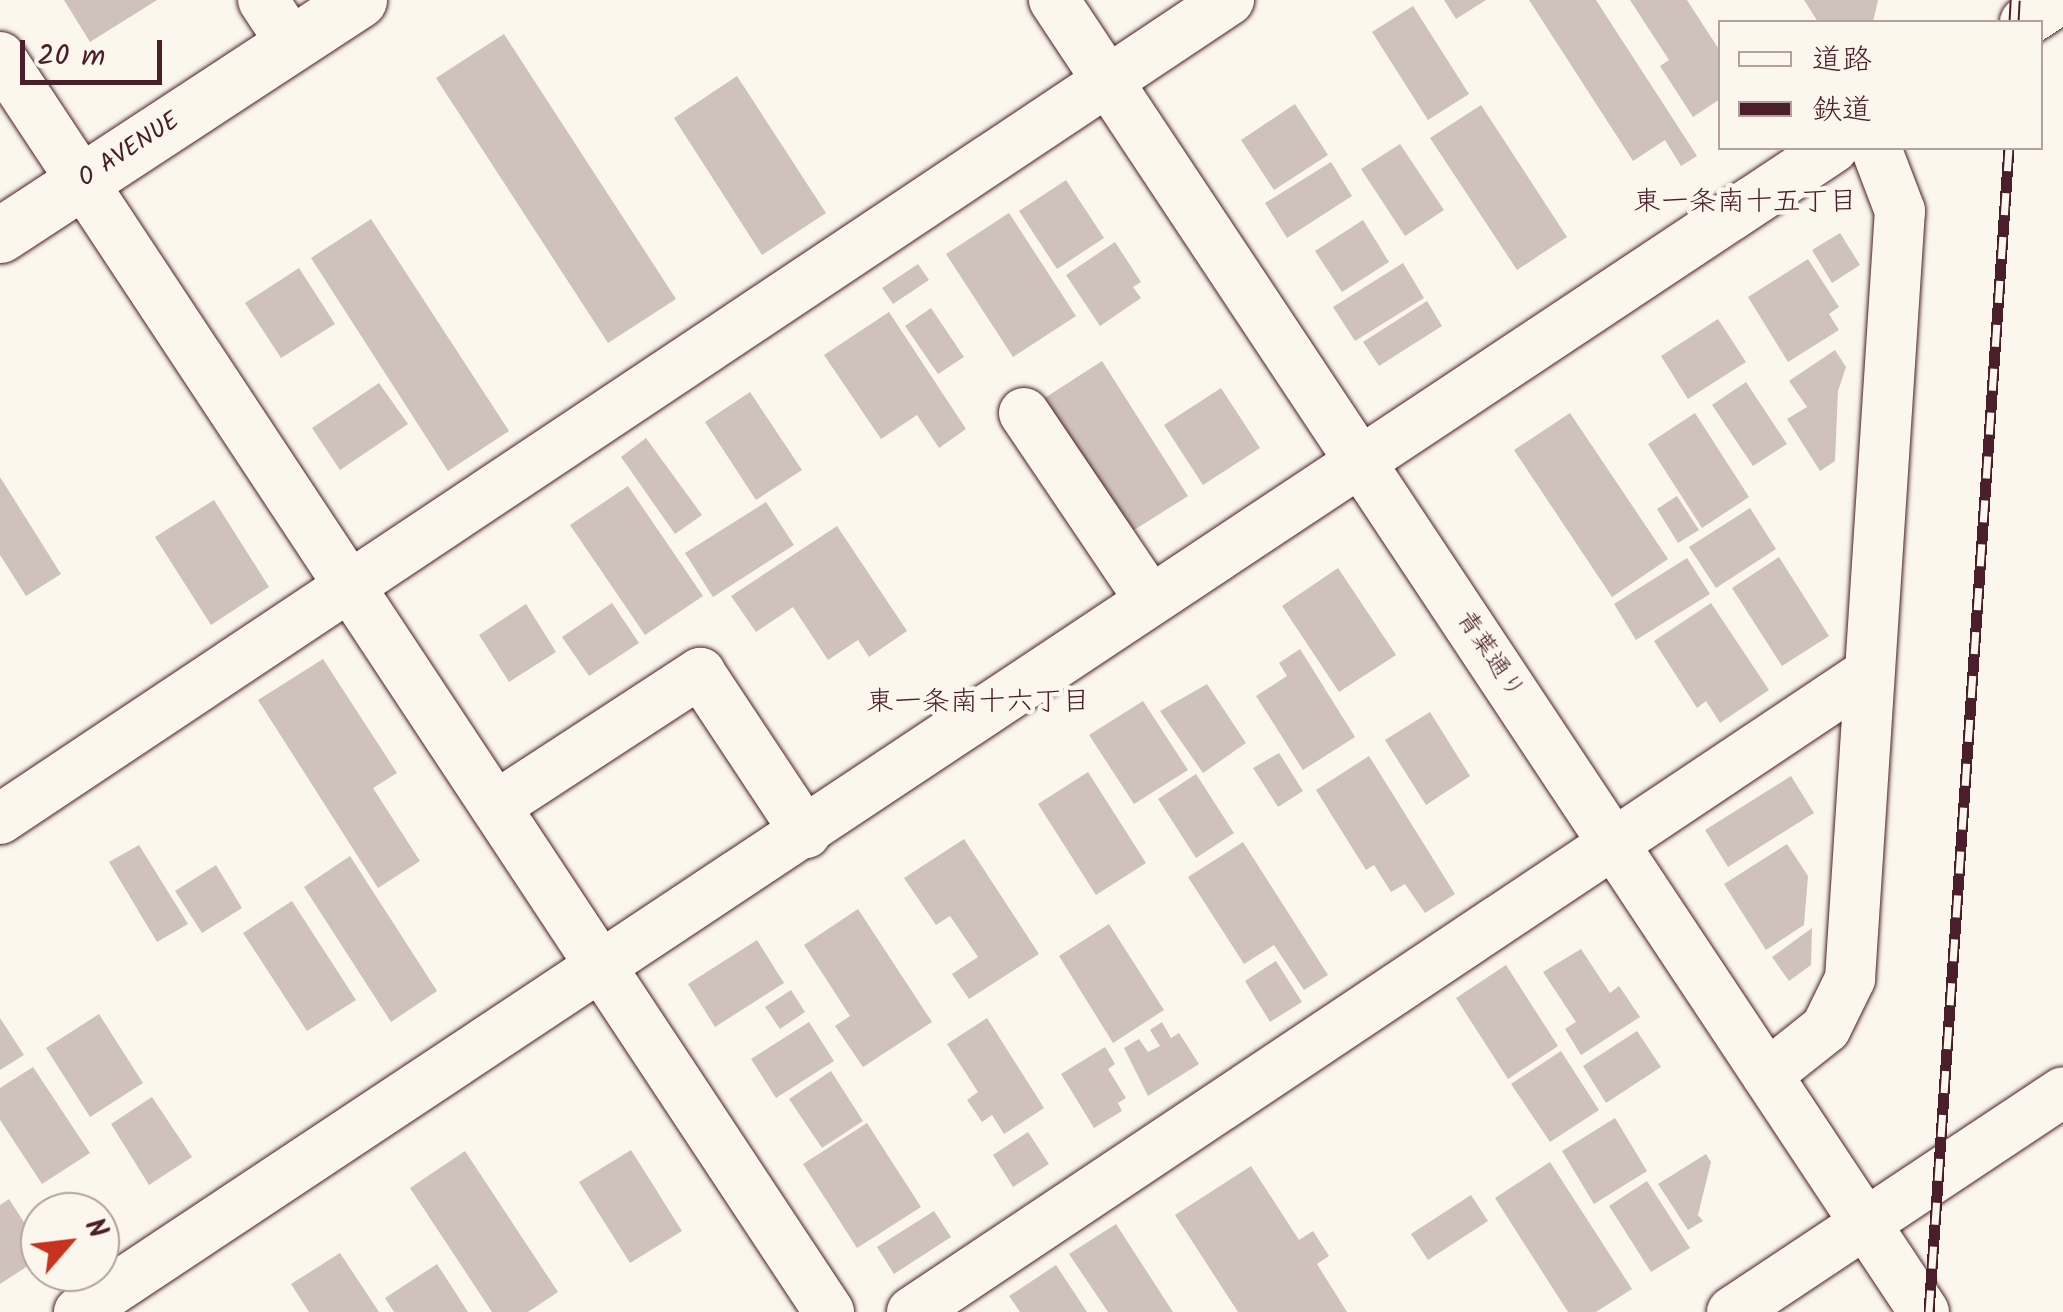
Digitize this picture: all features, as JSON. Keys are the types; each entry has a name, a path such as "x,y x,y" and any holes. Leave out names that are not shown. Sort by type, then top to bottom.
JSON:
{"highway":[{"name":"O AVENUE","path":"0,235 80,182 277,22 358,0"}],"street":[{"name":"青葉通り","path":"1054,0 1924,1312"},
{"path":"0,819 1106,78 1229,0"},
{"path":"2028,20 2059,0"},
{"path":"0,58 352,584 828,1312"},
{"path":"79,1312 601,970 1359,458 1831,150"},
{"path":"1767,1074 1826,1028 1850,979 1900,211 1877,150"},
{"path":"1024,414 1150,600"},
{"path":"496,806 700,673 806,833"},
{"path":"912,1312 1870,674"},
{"path":"1732,1312 2063,1092"}],"building":[{"path":"64,0 157,0 90,42"},
{"path":"1444,0 1486,0 1456,19"},
{"path":"1529,0 1596,0 1697,156 1681,166 1665,140 1633,161"},
{"path":"1630,0 1687,0 1718,48 1718,100 1693,117 1660,66 1669,60"},
{"path":"1804,0 1878,0 1873,20 1817,20"},
{"path":"1413,6 1469,94 1428,120 1372,32"},
{"path":"504,34 676,299 608,343 436,78"},
{"path":"737,76 826,213 762,255 674,118"},
{"path":"1295,104 1328,155 1274,190 1241,140"},
{"path":"1481,105 1567,237 1517,270 1430,138"},
{"path":"1400,144 1444,210 1405,236 1361,169"},
{"path":"1331,162 1352,196 1287,238 1265,203"},
{"path":"1066,180 1104,238 1057,269 1019,211"},
{"path":"1009,213 1076,316 1013,357 946,254"},
{"path":"371,219 509,431 448,471 311,258"},
{"path":"1363,220 1389,262 1342,292 1315,251"},
{"path":"1840,233 1860,265 1832,283 1812,250"},
{"path":"1115,242 1141,282 1133,287 1141,298 1100,326 1066,275"},
{"path":"1808,259 1839,307 1829,314 1839,330 1788,362 1748,297"},
{"path":"1403,263 1424,298 1355,341 1333,307"},
{"path":"918,264 929,280 893,304 882,288"},
{"path":"299,268 335,324 281,358 245,303"},
{"path":"1427,301 1442,326 1379,366 1363,342"},
{"path":"931,308 964,357 938,374 905,326"},
{"path":"889,312 966,429 939,448 917,415 881,439 824,355"},
{"path":"1718,319 1746,362 1688,399 1661,356"},
{"path":"1835,350 1846,367 1838,391 1835,461 1820,471 1787,419 1807,407 1789,381"},
{"path":"1102,361 1188,496 1123,537 1037,403"},
{"path":"1746,382 1787,444 1753,466 1712,405"},
{"path":"379,383 408,424 340,470 312,428"},
{"path":"1221,388 1260,448 1203,485 1164,425"},
{"path":"750,392 802,470 756,500 705,422"},
{"path":"1570,413 1668,559 1612,597 1514,450"},
{"path":"1695,413 1749,497 1702,528 1648,444"},
{"path":"646,438 702,515 675,534 621,457"},
{"path":"0,477 61,574 26,596 0,555"},
{"path":"628,486 703,596 645,635 570,525"},
{"path":"1677,496 1699,530 1678,543 1657,509"},
{"path":"214,500 269,587 211,625 155,537"},
{"path":"766,502 794,545 713,597 685,553"},
{"path":"1750,508 1776,549 1716,588 1689,547"},
{"path":"837,526 907,631 869,657 858,640 828,660 793,607 756,632 731,596"},
{"path":"1779,557 1829,636 1782,666 1732,588"},
{"path":"1687,558 1710,594 1636,640 1614,604"},
{"path":"1338,568 1396,655 1339,692 1282,606"},
{"path":"612,603 639,643 589,676 562,637"},
{"path":"1711,603 1769,690 1720,723 1706,701 1697,708 1654,641"},
{"path":"526,604 556,652 509,682 479,635"},
{"path":"1300,649 1355,737 1303,770 1256,696 1287,676 1279,663"},
{"path":"323,659 397,773 373,788 420,861 378,888 258,700"},
{"path":"1207,684 1246,743 1203,773 1160,711"},
{"path":"1143,701 1188,770 1134,804 1089,735"},
{"path":"1430,712 1470,776 1426,805 1385,740"},
{"path":"1279,753 1303,791 1278,807 1253,768"},
{"path":"1369,756 1455,894 1425,913 1405,884 1391,892 1374,865 1366,870 1316,790"},
{"path":"1088,772 1146,863 1096,895 1038,804"},
{"path":"1196,774 1234,833 1196,858 1158,799"},
{"path":"1791,776 1814,813 1728,867 1705,830"},
{"path":"964,839 1039,954 969,999 952,974 978,957 950,916 936,925 904,878"},
{"path":"1243,842 1328,975 1304,990 1274,945 1244,964 1188,877"},
{"path":"1787,844 1808,876 1804,925 1766,950 1724,884"},
{"path":"139,845 188,924 157,942 109,862"},
{"path":"350,856 437,991 391,1022 304,887"},
{"path":"216,865 242,908 202,933 175,891"},
{"path":"292,901 356,1000 307,1031 243,933"},
{"path":"858,909 932,1022 863,1067 835,1026 850,1016 804,945"},
{"path":"1109,924 1164,1010 1113,1043 1059,956"},
{"path":"1812,928 1811,965 1789,981 1772,957"},
{"path":"757,940 784,983 715,1027 688,984"},
{"path":"1581,949 1610,993 1619,986 1640,1017 1581,1055 1565,1029 1576,1022 1543,972"},
{"path":"1276,961 1302,1002 1270,1022 1245,981"},
{"path":"1506,965 1558,1046 1508,1079 1456,998"},
{"path":"791,990 805,1012 780,1029 765,1007"},
{"path":"99,1014 143,1083 90,1117 46,1048"},
{"path":"0,1018 24,1055 0,1070"},
{"path":"987,1018 1044,1108 1004,1134 992,1115 982,1122 967,1100 978,1092 947,1044"},
{"path":"809,1022 834,1061 776,1098 751,1059"},
{"path":"1162,1022 1171,1038 1179,1033 1199,1064 1148,1096 1124,1048 1139,1039 1148,1052 1160,1046 1150,1030"},
{"path":"1637,1031 1661,1067 1606,1103 1583,1066"},
{"path":"1105,1047 1115,1064 1108,1069 1126,1098 1118,1103 1122,1111 1094,1128 1061,1074"},
{"path":"1561,1051 1599,1110 1550,1142 1511,1084"},
{"path":"33,1067 90,1153 42,1184 0,1120 0,1088"},
{"path":"831,1071 863,1121 822,1148 789,1099"},
{"path":"152,1097 192,1157 149,1185 111,1124"},
{"path":"1615,1118 1647,1171 1594,1204 1562,1151"},
{"path":"867,1123 921,1207 857,1248 803,1164"},
{"path":"1028,1132 1049,1164 1013,1187 993,1155"},
{"path":"631,1150 682,1231 630,1263 579,1182"},
{"path":"465,1151 558,1292 528,1312 492,1312 410,1188"},
{"path":"1706,1154 1711,1162 1698,1215 1703,1221 1688,1230 1658,1184"},
{"path":"1550,1162 1632,1289 1596,1312 1568,1312 1495,1198"},
{"path":"1251,1166 1299,1240 1313,1231 1329,1256 1317,1264 1347,1312 1238,1312 1175,1215"},
{"path":"1647,1181 1690,1248 1651,1272 1609,1206"},
{"path":"1471,1195 1488,1221 1428,1260 1411,1234"},
{"path":"9,1199 20,1216 20,1271 0,1284 0,1205"},
{"path":"934,1211 951,1237 894,1274 877,1247"},
{"path":"1116,1224 1173,1312 1108,1312 1069,1254"},
{"path":"340,1253 379,1312 309,1312 291,1284"},
{"path":"437,1264 468,1312 394,1312 385,1298"},
{"path":"1056,1265 1087,1312 1020,1312 1009,1296"}],"railway":[{"path":"2014,20 2015,0"},
{"path":"1929,1312 2009,150"}],"district":[{"name":"東一条南十五丁目","path":"1745,203"},
{"name":"東一条南十六丁目","path":"978,703"}]}
